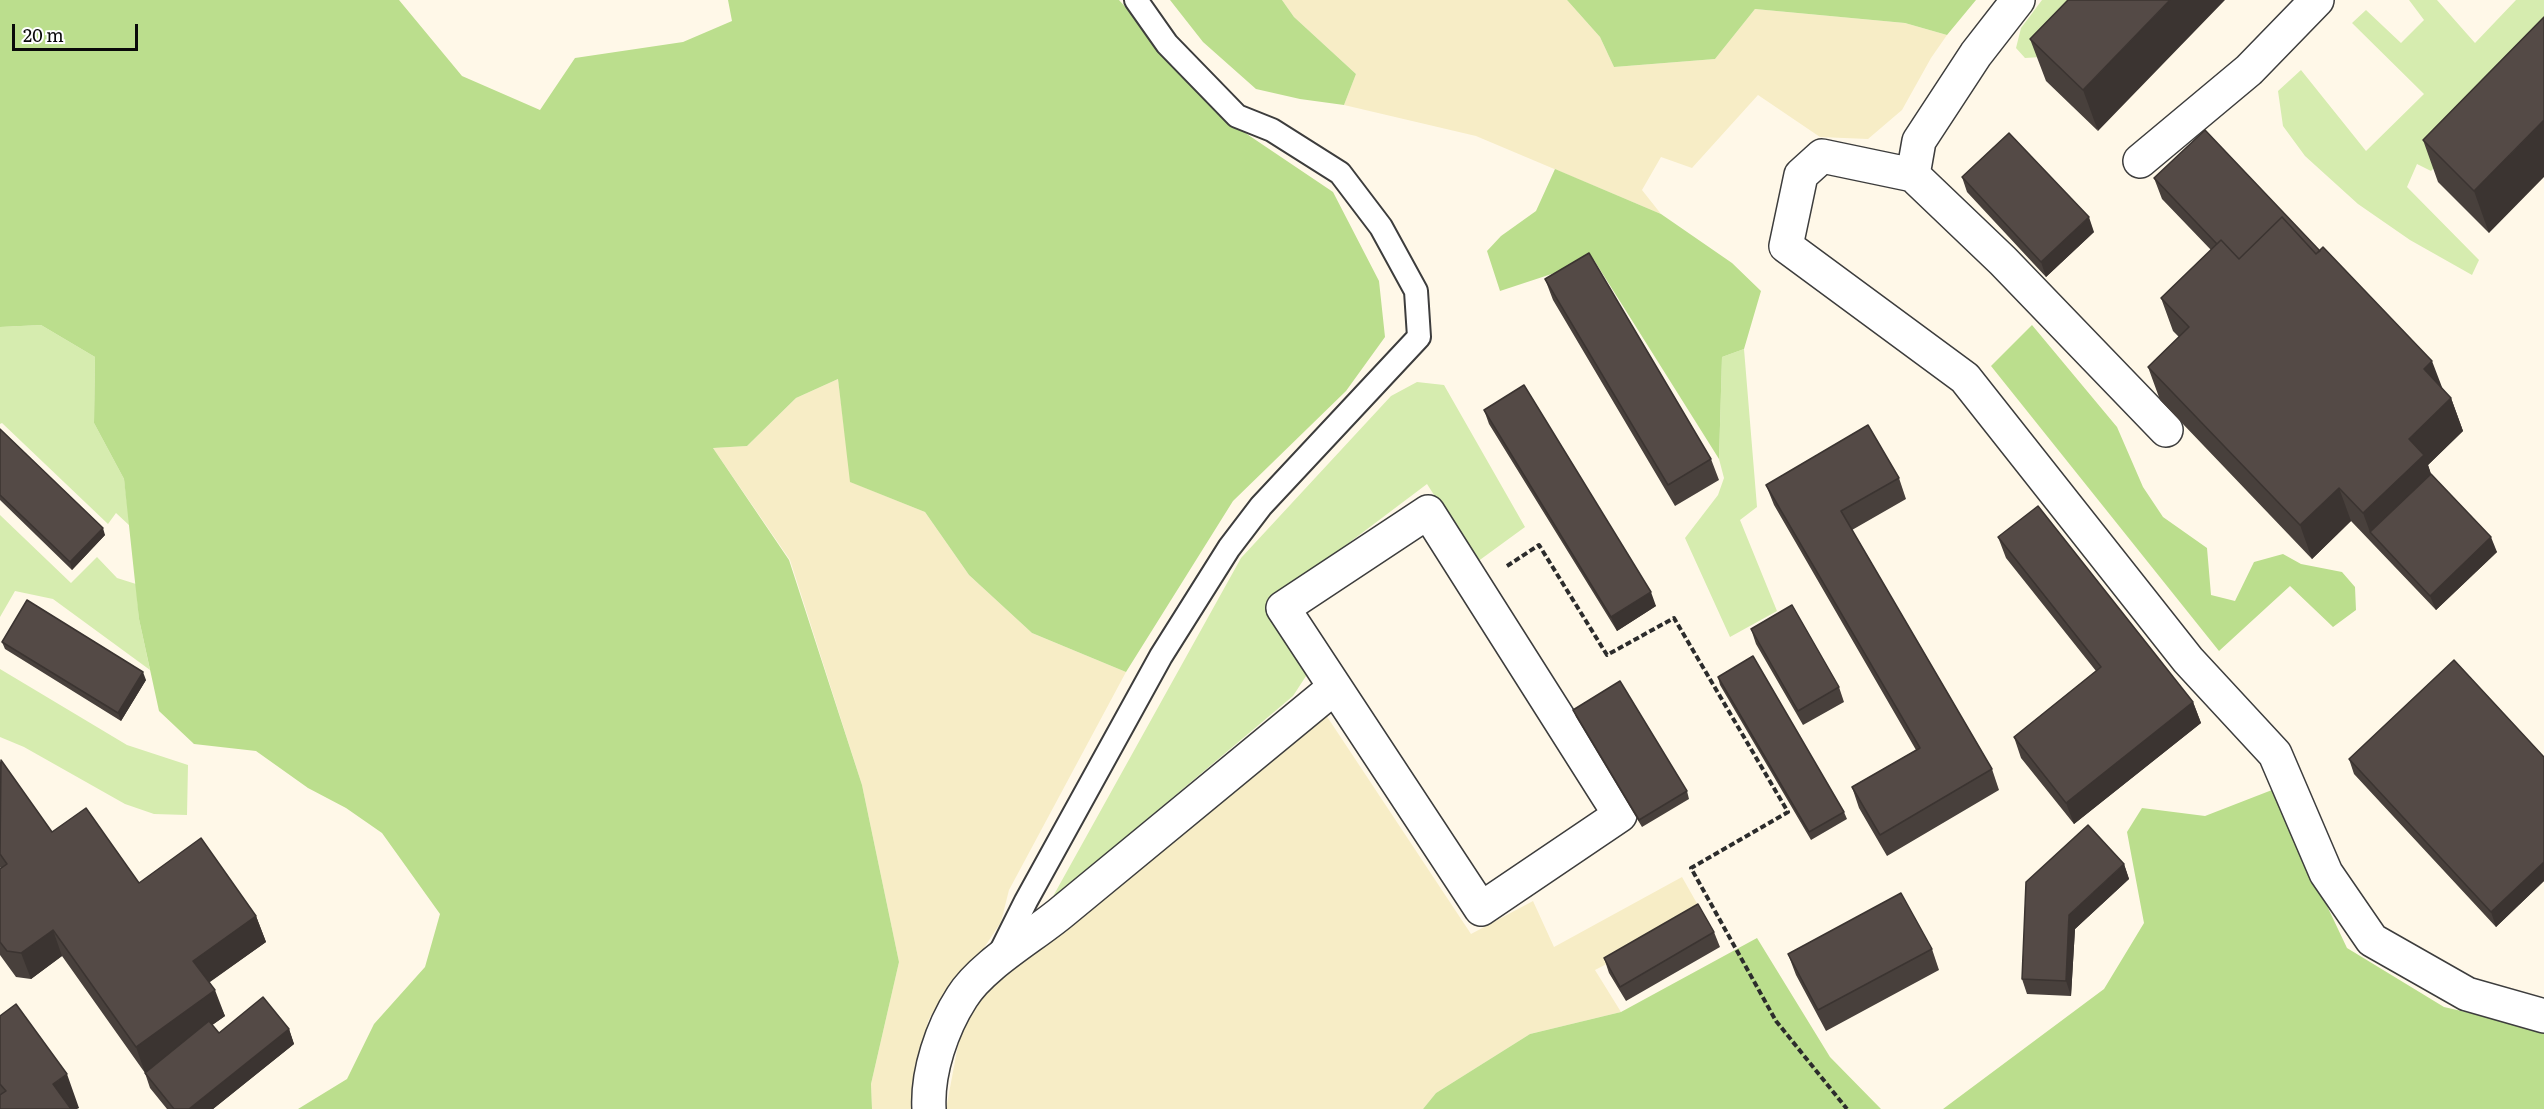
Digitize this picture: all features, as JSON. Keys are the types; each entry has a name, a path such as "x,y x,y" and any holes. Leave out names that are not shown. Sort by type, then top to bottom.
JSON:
{"street":[{"path":"1913,175 1919,141 1976,54 2018,0"},
{"path":"2140,161 2249,70 2318,0"},
{"path":"2166,430 2003,261 1913,175 1822,156 1801,175 1786,246 1965,378 2188,660 2275,754 2326,873 2372,939 2467,994 2544,1016"},
{"path":"1428,512 1474,587 1620,815 1481,909 1283,608 1428,512"},
{"path":"929,1109 934,1064 945,1028 963,995 996,962 1064,911 1335,687"}],"lane":[{"path":"996,962 1026,901 1161,656 1229,548 1261,506 1419,337 1416,291 1381,227 1340,173 1272,130 1237,116 1167,44 1136,0"}],"path":[{"path":"1474,587 1539,545 1607,655 1674,618 1788,812 1691,868 1776,1022 1847,1109"}],"shaded area":[{"path":"1282,0 1567,0 1600,37 1614,67 1715,59 1755,9 1905,23 1947,35 1931,58 1902,110 1868,139 1820,137 1758,95 1692,168 1661,157 1642,190 1661,214 1476,136 1344,105 1356,74 1294,17"},
{"path":"838,379 851,482 925,512 969,575 1032,633 1126,672 1009,890 1001,922 982,951 946,991 928,1021 915,1109 872,1109 871,1084 899,962 862,785 790,560 713,448 747,446 796,398"},
{"path":"1324,712 1471,934 1533,901 1554,947 1682,877 1703,914 1595,970 1621,1012 1530,1034 1436,1093 1423,1109 946,1109 959,1040 968,1014 985,993"}],"green space":[{"path":"0,0 399,0 462,76 540,110 575,58 683,42 732,21 728,0 1119,0 1229,122 1333,192 1379,281 1385,337 1346,391 1233,501 1126,672 1032,633 969,575 925,512 850,482 838,379 796,398 747,446 713,448 789,560 862,785 899,962 871,1084 872,1109 298,1109 347,1079 374,1024 425,967 440,914 382,833 346,808 308,788 256,751 194,744 159,711 139,619 124,479 94,423 95,357 41,325 0,327"},
{"path":"1170,0 1282,0 1294,17 1356,74 1344,105 1300,99 1256,89 1203,42"},
{"path":"1567,0 1976,0 1947,35 1905,23 1755,9 1715,59 1614,67 1600,37"},
{"path":"2042,0 2098,0 2041,57 2025,58 2016,48 2021,28"},
{"path":"2409,0 2437,0 2475,43 2516,0 2544,0 2544,56 2431,171 2417,164 2407,187 2479,260 2472,275 2410,240 2358,204 2305,156 2283,126 2278,91 2301,70 2366,151 2424,94 2352,23 2366,10 2401,43 2424,20"},
{"path":"1555,169 1661,214 1732,263 1761,291 1744,349 1722,357 1719,459 1594,260 1500,291 1487,251 1501,236 1536,211"},
{"path":"41,325 95,357 94,423 124,479 130,526 116,513 108,524 2,423 0,424 0,327"},
{"path":"2032,325 2117,427 2143,487 2163,517 2207,548 2211,595 2235,601 2254,562 2283,554 2301,564 2342,572 2355,587 2356,610 2333,627 2290,586 2219,651 1991,366"},
{"path":"1744,349 1757,507 1740,520 1777,611 1730,637 1685,538 1718,495 1724,478 1719,459 1722,357"},
{"path":"1417,382 1444,385 1525,527 1477,562 1427,484 1269,603 1308,673 1293,696 1051,900 1241,558 1391,396"},
{"path":"0,515 71,583 97,557 117,578 136,584 139,619 150,670 53,599 15,591 0,617"},
{"path":"0,669 127,745 188,765 187,815 154,814 125,804 24,747 0,737"},
{"path":"2272,790 2347,948 2444,1007 2544,1030 2544,1109 1943,1109 2104,989 2144,923 2127,832 2142,808 2205,816"},
{"path":"1757,938 1830,1057 1881,1109 1423,1109 1436,1093 1530,1034 1621,1012"}],"building":[{"path":"2068,0 2170,0 2083,90 2030,39"},
{"path":"2544,17 2544,120 2474,191 2423,140"},
{"path":"2205,130 2320,251 2316,254 2282,217 2239,259 2221,240 2217,244 2154,178"},
{"path":"2009,133 2089,217 2041,262 1962,177"},
{"path":"2282,217 2316,254 2323,247 2432,361 2424,369 2451,398 2409,439 2424,455 2363,513 2339,488 2300,525 2148,367 2189,327 2161,298 2221,240 2239,259"},
{"path":"1589,253 1711,459 1668,485 1545,279"},
{"path":"1524,385 1651,592 1611,617 1484,410"},
{"path":"1868,425 1899,478 1841,511 1992,769 1880,835 1852,787 1920,748 1766,485"},
{"path":"0,429 103,528 70,562 0,495"},
{"path":"2431,474 2491,537 2430,596 2370,532"},
{"path":"2038,506 2193,702 2066,803 2014,737 2101,667 1998,537"},
{"path":"27,600 143,672 118,713 2,642"},
{"path":"1792,605 1839,687 1798,711 1751,629"},
{"path":"1753,656 1844,812 1809,832 1718,677"},
{"path":"2454,660 2544,757 2544,862 2491,912 2349,759"},
{"path":"1620,681 1687,791 1639,820 1573,710"},
{"path":"1,760 52,832 86,808 139,883 201,838 256,916 193,961 215,990 136,1047 53,930 21,953 7,951 0,942 0,869 7,864 0,854"},
{"path":"2088,825 2124,864 2069,915 2066,981 2022,979 2026,882"},
{"path":"1901,893 1932,949 1818,1010 1788,954"},
{"path":"1698,904 1714,932 1620,987 1604,958"},
{"path":"263,997 289,1029 189,1109 174,1109 145,1073 209,1021 219,1033"},
{"path":"16,1004 67,1074 53,1084 71,1109 0,1109 0,1095 6,1091 0,1084 0,1016"}]}
